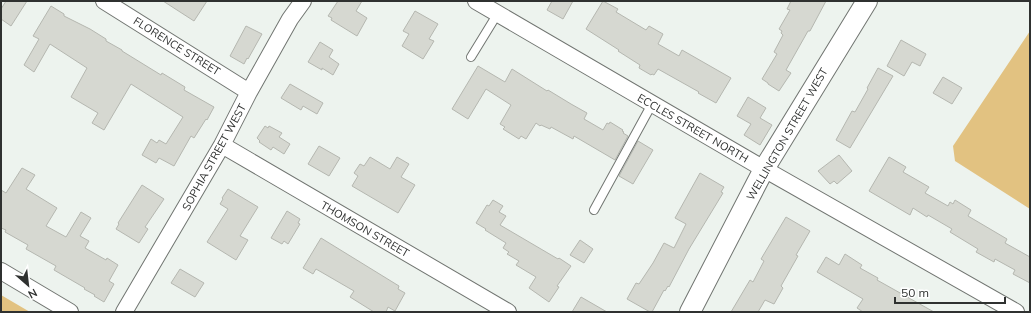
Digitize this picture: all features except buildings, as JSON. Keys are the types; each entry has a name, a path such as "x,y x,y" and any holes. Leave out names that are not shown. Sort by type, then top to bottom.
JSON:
{"street":[{"name":"FLORENCE STREET","path":"104,1 249,92"},
{"name":"SOPHIA STREET WEST","path":"124,312 222,145 249,92 290,19 303,1"},
{"name":"ECCLES STREET NORTH","path":"476,1 764,169 1016,312"},
{"name":"WELLINGTON STREET WEST","path":"690,312 764,169 866,1"},
{"name":"THOMSON STREET","path":"222,145 508,312"},
{"path":"1,271 70,312"}],"lane":[{"path":"471,57 498,13"},
{"path":"594,210 652,104"}],"shaded area":[{"path":"1030,31 1030,209 955,161 953,146"},
{"path":"1,295 30,312 1,312"}]}
